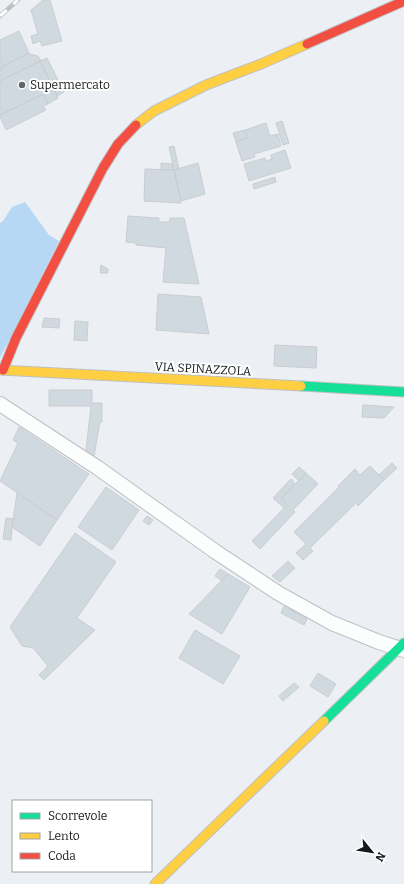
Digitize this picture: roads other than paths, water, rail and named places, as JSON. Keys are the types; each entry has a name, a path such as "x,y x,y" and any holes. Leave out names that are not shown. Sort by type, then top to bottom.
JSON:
{"street":[{"path":"2,370 16,338 103,168 118,144 134,126 154,111 206,85 261,64 404,1"},
{"name":"VIA SPINAZZOLA","path":"2,370 404,392"},
{"path":"0,404 98,468 216,552 278,593 332,623 379,642 402,647"},
{"path":"155,884 402,647"}],"railway":[{"path":"0,16 18,0"}],"place":[{"name":"Supermercato","path":"22,85"}]}
